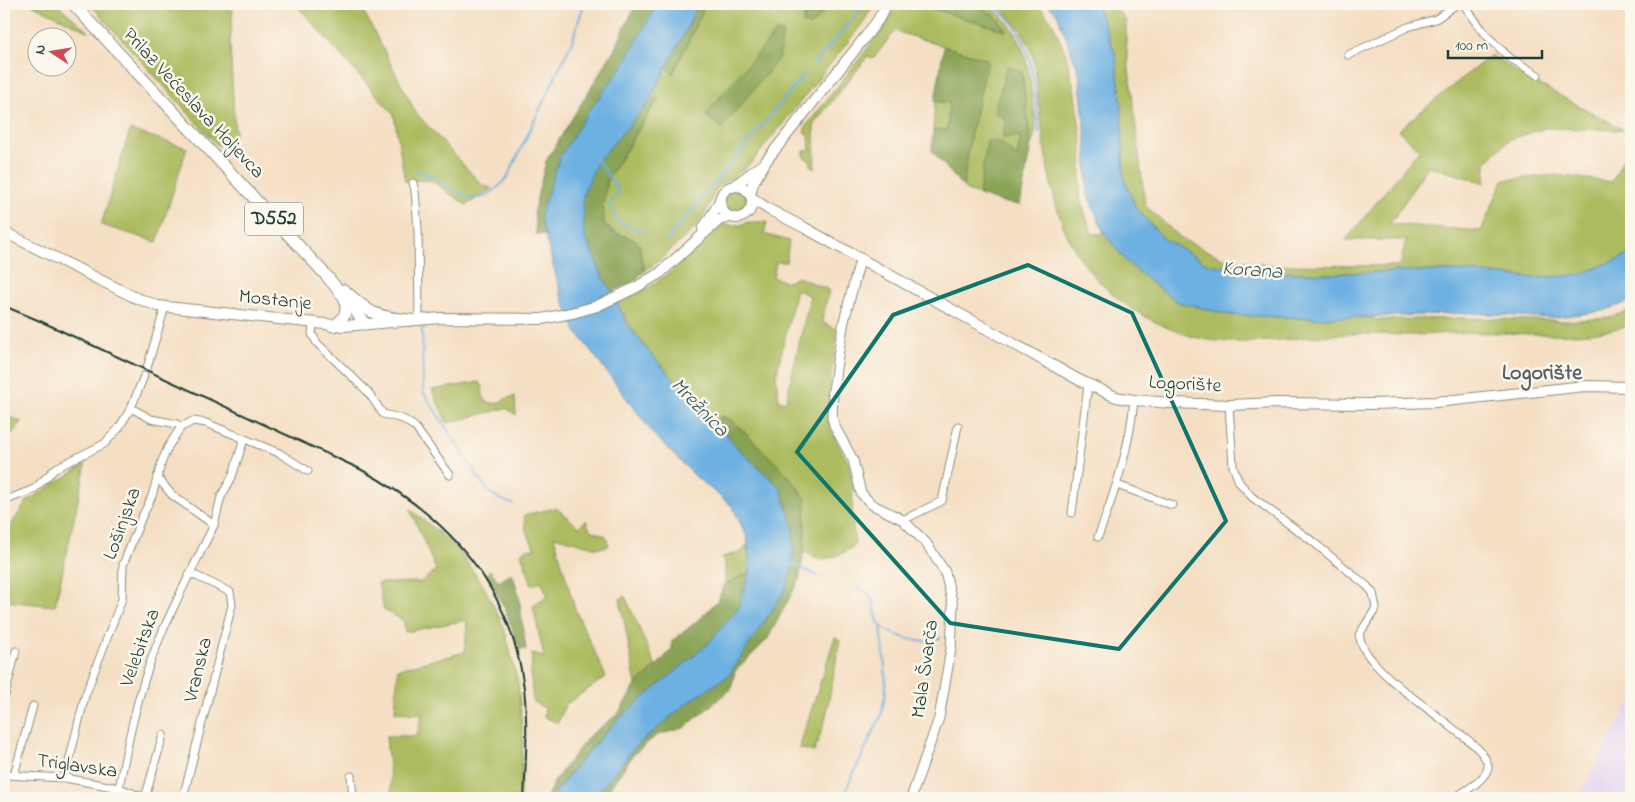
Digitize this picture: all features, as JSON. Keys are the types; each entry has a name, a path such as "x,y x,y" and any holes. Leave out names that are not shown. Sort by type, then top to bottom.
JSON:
{"highway":[{"name":"Prilaz Većeslava Holjevca","path":"73,4 325,274 366,324"},
{"name":"Prilaz Većeslava Holjevca","path":"325,274 366,310 381,316 415,320"},
{"path":"333,326 345,314 345,300"},
{"path":"366,310 368,316 366,324"}],"main road":[{"path":"695,240 719,220 744,216 751,208 753,183 766,162 866,36 887,4"},
{"path":"695,240 716,210 726,191 766,162"},
{"path":"733,187 743,188 751,196"},
{"name":"Logorište","path":"751,196 782,217 860,260 1088,385 1116,397 1171,403 1229,405 1277,403 1371,404 1436,402 1585,386 1631,387"},
{"path":"721,198 721,207 730,217"},
{"name":"Logorište","path":"744,216 759,214 782,217"},
{"name":"Mostanje","path":"4,232 146,302 165,307 333,326 441,318 527,320 576,312 608,302 646,282 668,266 695,240"}],"street":[{"path":"1348,55 1408,26 1436,19 1457,4"},
{"path":"1463,4 1488,36 1510,58 1538,76"},
{"path":"413,183 418,229 415,320"},
{"name":"Mala Švarča","path":"860,260 844,320 833,391 832,418 838,436 853,460 861,493 871,504 903,520 926,543 945,572 953,605 951,649 939,718 911,798"},
{"path":"147,368 165,307"},
{"path":"313,324 313,337 322,348 368,392 383,414 403,419 415,427 450,476"},
{"path":"4,501 34,489 56,468 104,444 119,428 131,408 144,376"},
{"path":"1072,513 1088,385"},
{"path":"1098,537 1117,485 1128,444 1134,400"},
{"path":"1229,405 1233,466 1239,482 1252,498 1312,541 1367,586 1373,593 1376,608 1359,635 1361,643 1370,658 1396,684 1464,736 1480,751 1486,760 1488,764 1487,769 1482,776 1454,798"},
{"path":"131,408 151,419 177,424 181,427 193,421 206,422 279,453 308,471"},
{"path":"903,520 942,501 958,426"},
{"name":"Lošinjska","path":"65,778 85,696 122,599 123,565 141,518 152,496 168,447 181,427"},
{"name":"Velebitska","path":"118,788 131,727 155,648 214,526 221,497 232,477 244,439"},
{"path":"157,477 172,495 214,526"},
{"path":"1117,485 1172,506"},
{"name":"Vranska","path":"183,798 232,605 230,592 190,573"},
{"path":"4,699 16,651"},
{"path":"14,776 33,706"},
{"path":"145,798 163,735"},
{"name":"Triglavska","path":"4,775 65,778 118,788 145,798"},
{"path":"351,776 353,798"}],"highlighted area":[{"path":"1028,265 1132,313 1226,521 1119,649 950,623 797,452 893,315"}],"shaded area":[{"path":"1631,701 1631,798 1578,798"}],"green space":[{"path":"31,4 57,4 89,32"},
{"path":"90,4 205,4 233,10 230,45 235,134 218,146"},
{"path":"305,4 360,4 416,113 481,184 492,189 466,205 431,180 405,181 394,115 300,9"},
{"path":"636,4 654,4 652,14 622,67 586,115 540,216 545,235 536,234 534,210 546,161 614,50"},
{"path":"697,4 706,4 673,74 667,66 689,24"},
{"path":"706,4 807,4 803,22 811,26 831,4 874,4 863,23 752,162 733,178 720,184 706,212 693,230 645,271 640,247 636,240 615,233 604,225 603,206 607,180 658,99 648,103 667,66 673,74","holes":["776,32 782,33 722,128 706,116"]},
{"path":"807,4 831,4 811,26 803,23"},
{"path":"897,4 925,4 925,6 1006,31 989,13 966,4 984,5 992,8 1009,24 1020,43 1027,64 1031,86 1035,133 1031,145 1022,72 1005,119 1010,138 1019,136 1017,159 1012,152 988,141 979,195 967,191 963,187 971,132 988,60 895,31 873,59 868,56 814,124 815,169 811,166 811,161 804,157 804,151 810,150 809,135 804,132 806,126 883,29"},
{"path":"925,4 963,4 981,8 997,18 1006,31 924,6"},
{"path":"994,4 1038,4 1053,24 1066,54 1075,93 1082,143 1080,199 1092,234 1104,233 1126,261 1178,302 1231,315 1304,318 1373,317 1373,320 1463,318 1567,321 1607,318 1631,310 1631,325 1582,334 1356,334 1271,341 1231,342 1194,337 1156,323 1138,313 1106,288 1091,273 1069,239 1052,190 1043,140 1036,73 1030,47 1017,26"},
{"path":"1096,4 1113,4 1126,21 1126,43 1145,205 1182,239 1223,258 1270,265 1400,266 1406,240 1346,240 1419,150 1398,130 1491,55 1520,74 1624,130 1545,128 1509,140 1486,163 1485,183 1428,166 1390,224 1481,231 1503,180 1556,175 1612,182 1631,143 1631,254 1579,275 1536,278 1461,271 1327,274 1251,271 1208,264 1164,239 1136,208 1124,178 1121,98 1115,53"},
{"path":"776,32 783,32 779,58 722,128 705,115"},
{"path":"944,46 988,60 971,132 963,187 932,151 933,130 947,130 949,103 935,101"},
{"path":"1007,66 1022,72 1031,145 1020,205 1001,202 979,195 987,141 1001,143 1017,158 1019,136 1003,138 1005,119 994,113"},
{"path":"658,98 607,180 603,206 604,224 615,233 636,240 640,247 645,271 637,277 638,279 612,292 603,278 584,235 583,195 597,162 648,103"},
{"path":"935,101 949,103 947,130 933,130"},
{"path":"130,130 187,148 157,242 101,225"},
{"path":"736,190 745,193 748,202 745,211 736,214 727,211 724,202 727,193"},
{"path":"748,222 767,222 764,234 789,241 786,262 776,262 773,277 787,282 798,277 829,290 822,322 838,330 829,391 828,419 831,431 849,464 853,488 852,516 855,544 845,552 831,558 821,559 804,552 806,499 788,475 733,421 721,416 718,422 690,395 650,352 617,304 647,289 668,274 723,225 740,225","holes":["796,289 810,296 786,402 779,400 776,376"]},
{"path":"479,382 483,386 482,393 484,398 488,402 498,402 515,396 516,415 506,408 447,423 432,390"},
{"path":"4,415 22,422 4,443"},
{"path":"721,416 733,421 788,475 806,499 804,552 799,580 767,640 735,671 731,689 684,728 657,735 634,754 603,798 593,798 637,745 686,704 729,675 785,590 793,564 793,526 780,487 734,445 718,422"},
{"path":"86,464 55,606 4,601 4,536 27,501"},
{"path":"556,508 579,527 586,520 590,530 606,536 609,546 597,548 554,536 575,609 606,677 565,705 558,723 544,717 545,708 533,702 532,654 544,657 533,606 548,596 541,581 532,585 521,553 527,549 535,549 526,531 524,515"},
{"path":"410,509 455,546 483,585 504,627 518,683 523,739 520,798 392,798 386,736 417,736 422,714 395,712 398,669 465,652 467,620 405,632 404,621 384,610 378,583 421,582 436,570"},
{"path":"747,545 750,572 725,584 725,562 722,557 742,552"},
{"path":"490,570 499,582 512,573 518,591 526,649 520,650 505,609 486,574"},
{"path":"750,572 739,607 707,645 621,717 594,744 555,792 553,798 546,798 557,777 589,736 618,714 636,685 672,649 672,641 700,619 717,601 725,584"},
{"path":"625,596 656,667 636,685 620,599"},
{"path":"835,637 840,640 825,721 814,752 799,748"}],"water":[{"name":"Mrežnica","path":"654,4 697,4 689,24 648,103 597,162 583,195 584,235 603,278 628,325 649,352 687,393 718,422 734,445 780,487 793,526 793,564 785,590 729,675 686,704 637,745 593,798 553,798 555,792 595,744 621,717 707,645 739,607 750,572 747,537 732,506 696,477 655,436 576,331 561,295 540,216 560,157 586,115 622,67 652,14"},
{"path":"1047,4 1096,4 1115,53 1121,98 1124,178 1136,208 1164,239 1208,264 1251,271 1327,274 1461,271 1536,278 1579,275 1631,254 1631,301 1603,311 1551,318 1469,313 1304,318 1231,315 1178,302 1126,261 1104,233 1087,193 1086,140 1079,72 1057,14"}],"waterway":[{"path":"416,171 442,182 463,195 473,198 483,197 495,190 508,176 572,42 584,4"},
{"path":"814,64 865,4"},
{"path":"988,4 1004,14 1016,27 1024,43 1030,60 1039,133"},
{"path":"666,240 668,241 803,76"},
{"path":"597,160 618,189 618,194 610,203 615,216 621,224 643,232"},
{"path":"422,326 423,392 487,490 499,499 513,504"},
{"path":"793,564 818,576"},
{"path":"856,588 863,590 871,598 877,620 888,631 920,641 940,638"},
{"path":"842,798 881,716 886,690 881,626"}],"railway":[{"path":"4,306 360,469 421,509 447,532 470,558 489,586 505,617 517,651 524,688 526,716 524,798"}],"district":[{"name":"Logorište","path":"1542,374"}],"water label":[{"name":"Korana","path":"1252,271"}]}
